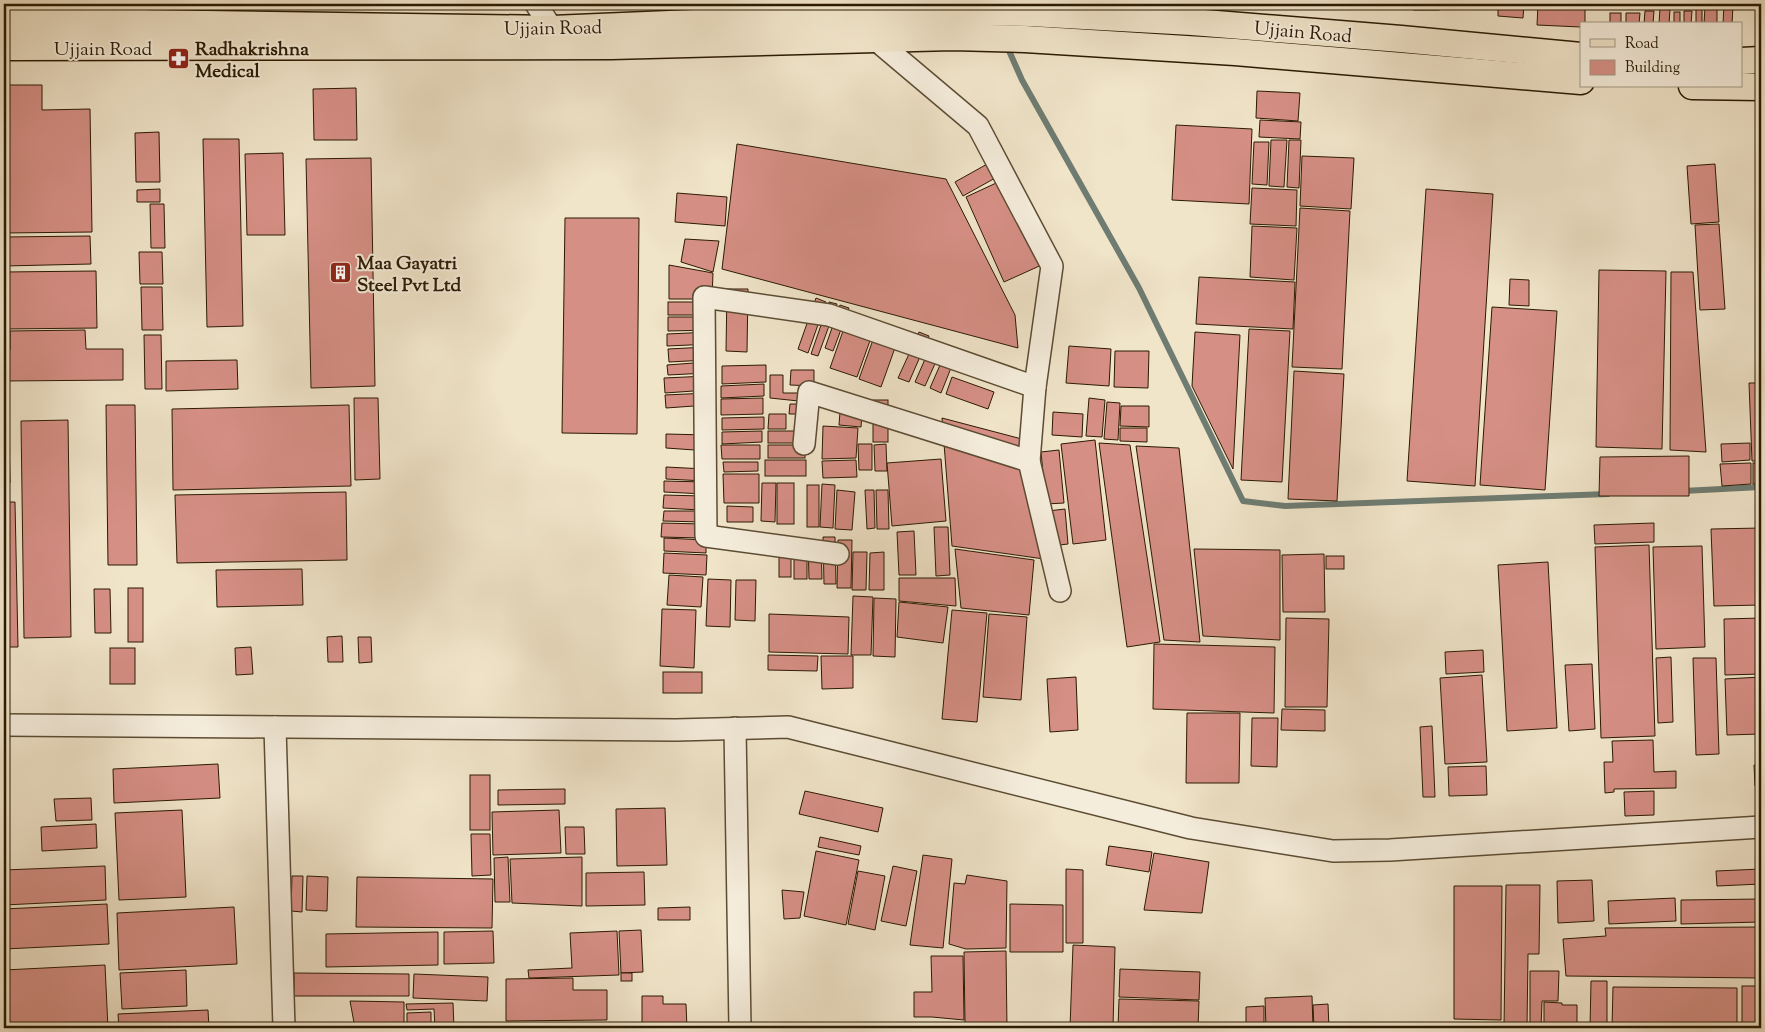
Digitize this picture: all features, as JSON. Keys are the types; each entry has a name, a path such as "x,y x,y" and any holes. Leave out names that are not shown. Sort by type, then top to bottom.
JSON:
{"main road":[{"name":"Ujjain Road","path":"4,21 138,25 611,46 880,39 952,24 1030,13 1202,23 1580,56"},
{"name":"Ujjain Road","path":"4,47 138,25 552,29 952,24 1025,39 1235,52 1580,81"},
{"path":"1742,61 1761,60"},
{"path":"1742,87 1761,87"}],"street":[{"path":"536,4 552,29"},
{"path":"880,39 882,45 978,126 1052,266 1035,387 1029,462 1060,591"},
{"path":"838,554 706,536 704,297 829,315 1035,387"},
{"path":"804,444 809,392 1029,462"},
{"path":"4,725 676,730 788,727 1191,828 1333,851 1390,850 1761,827"},
{"path":"275,727 284,1028"},
{"path":"735,728 740,1028"}],"building":[{"path":"1414,4 1439,4 1439,10 1414,10"},
{"path":"1452,4 1466,4 1466,7 1452,7"},
{"path":"1467,4 1482,4 1482,7 1468,7"},
{"path":"1498,4 1524,4 1523,18 1498,16"},
{"path":"1538,4 1585,4 1585,22 1580,22 1580,27 1537,25"},
{"path":"1724,4 1733,5 1732,22 1723,22"},
{"path":"1705,7 1717,7 1717,22 1704,22"},
{"path":"1660,8 1670,9 1669,22 1659,22"},
{"path":"1696,9 1702,9 1702,22 1696,22"},
{"path":"1645,11 1654,11 1653,22 1644,22"},
{"path":"1684,11 1692,11 1691,22 1684,22"},
{"path":"1674,12 1680,12 1680,22 1674,22"},
{"path":"1610,13 1621,13 1621,22 1610,22"},
{"path":"1626,13 1640,13 1639,22 1626,22"},
{"path":"4,85 42,85 42,110 90,109 92,232 4,233"},
{"path":"356,88 357,140 314,140 313,89"},
{"path":"1257,91 1300,93 1298,121 1256,118"},
{"path":"1260,120 1301,122 1300,139 1259,137"},
{"path":"1176,125 1252,129 1249,204 1172,200"},
{"path":"159,132 160,182 136,182 135,133"},
{"path":"203,139 239,139 243,326 207,327"},
{"path":"1271,140 1287,140 1284,187 1269,186"},
{"path":"1289,140 1301,140 1299,188 1287,187"},
{"path":"1254,142 1269,142 1267,185 1252,184"},
{"path":"737,144 946,179 1015,315 1018,348 722,269"},
{"path":"283,153 285,235 247,235 245,154"},
{"path":"1302,156 1354,158 1351,209 1300,206"},
{"name":"Maa Gayatri Steel Pvt Ltd","path":"371,158 375,386 311,388 306,159"},
{"path":"989,163 997,177 963,196 955,182"},
{"path":"1715,164 1719,222 1691,224 1687,166"},
{"path":"1007,178 1046,263 1004,282 966,197"},
{"path":"1252,188 1297,190 1296,226 1250,224"},
{"path":"160,189 160,202 137,202 137,190"},
{"path":"1426,189 1493,194 1475,486 1407,481"},
{"path":"677,193 727,197 725,226 675,222"},
{"path":"150,204 164,204 165,248 151,248"},
{"path":"1300,208 1350,211 1342,369 1292,367"},
{"path":"565,218 639,218 637,434 562,433"},
{"path":"1719,224 1725,309 1700,310 1695,225"},
{"path":"1252,226 1297,228 1294,280 1250,277"},
{"path":"90,236 91,264 4,266 4,237"},
{"path":"685,239 719,241 713,272 681,262"},
{"path":"139,252 162,252 163,284 140,284"},
{"path":"669,265 713,273 712,299 669,299"},
{"path":"1599,270 1666,271 1662,449 1596,447"},
{"path":"96,271 97,328 4,329 4,272"},
{"path":"1671,272 1693,272 1706,452 1670,450"},
{"path":"1199,277 1295,282 1293,329 1196,324"},
{"path":"1510,279 1529,280 1529,306 1509,305"},
{"path":"141,287 162,287 163,330 142,330"},
{"path":"727,289 748,289 747,352 726,351"},
{"path":"816,298 826,302 808,353 798,349"},
{"path":"668,302 713,302 713,315 668,315"},
{"path":"829,302 837,304 818,356 811,354"},
{"path":"840,305 849,308 833,351 825,348"},
{"path":"1492,307 1557,311 1545,490 1480,485"},
{"path":"850,311 877,321 857,377 830,368"},
{"path":"668,317 713,317 714,330 668,331"},
{"path":"879,323 901,331 881,387 859,379"},
{"path":"1249,329 1290,331 1282,482 1241,480"},
{"path":"85,330 86,349 123,349 123,380 4,381 4,350 10,350 10,331"},
{"path":"711,332 712,344 667,346 667,334"},
{"path":"919,332 929,336 909,382 898,378"},
{"path":"1195,332 1240,335 1233,469 1192,386"},
{"path":"144,335 161,335 162,389 145,389"},
{"path":"933,341 943,346 925,386 915,382"},
{"path":"1069,346 1111,349 1109,386 1066,383"},
{"path":"707,347 707,360 669,362 668,349"},
{"path":"947,349 957,353 941,393 930,388"},
{"path":"1115,351 1149,351 1148,388 1114,387"},
{"path":"237,360 238,389 166,391 166,361"},
{"path":"707,362 707,373 668,375 667,365"},
{"path":"766,365 766,382 722,384 722,366"},
{"path":"791,370 814,370 814,386 790,385"},
{"path":"1294,371 1344,374 1337,501 1288,499"},
{"path":"770,375 783,375 783,393 809,393 808,402 770,398"},
{"path":"707,376 708,390 665,393 664,378"},
{"path":"952,377 994,392 988,409 946,394"},
{"path":"1749,383 1761,383 1761,461 1752,461"},
{"path":"764,384 764,396 721,398 721,386"},
{"path":"4,387 8,387 10,483 4,483"},
{"path":"708,393 708,405 666,408 665,395"},
{"path":"354,398 378,398 380,479 355,480"},
{"path":"763,398 763,414 721,415 721,399"},
{"path":"1089,398 1105,400 1102,437 1086,436"},
{"path":"873,400 888,400 888,442 873,442"},
{"path":"1107,402 1120,403 1118,440 1104,439"},
{"path":"790,404 809,404 809,414 789,414"},
{"path":"106,405 135,405 137,565 108,565"},
{"path":"349,405 351,486 173,490 172,409"},
{"path":"1121,406 1149,406 1149,427 1120,426"},
{"path":"840,412 862,414 861,427 839,425"},
{"path":"1053,412 1083,414 1082,437 1052,435"},
{"path":"769,414 786,414 786,429 768,429"},
{"path":"764,417 764,429 722,430 722,418"},
{"path":"942,418 1037,443 1044,559 952,546"},
{"path":"68,420 71,637 24,638 21,421"},
{"path":"823,426 858,428 856,458 822,459"},
{"path":"1120,428 1147,428 1147,442 1120,441"},
{"path":"762,431 762,442 722,444 722,432"},
{"path":"768,431 804,431 804,443 768,443"},
{"path":"666,434 708,435 709,451 666,448"},
{"path":"1095,440 1106,540 1073,544 1061,444"},
{"path":"1099,443 1130,445 1160,642 1127,647"},
{"path":"1750,443 1750,460 1722,462 1721,444"},
{"path":"858,444 872,444 872,470 859,470"},
{"path":"886,444 887,471 875,471 874,445"},
{"path":"721,445 760,445 760,459 722,459"},
{"path":"768,445 805,445 805,458 768,458"},
{"path":"1136,446 1179,448 1200,642 1164,640"},
{"path":"1059,450 1064,503 1046,504 1041,452"},
{"path":"1689,456 1689,496 1599,496 1600,457"},
{"path":"941,459 946,521 892,526 887,463"},
{"path":"765,460 806,460 806,476 765,476"},
{"path":"856,460 857,477 823,478 822,461"},
{"path":"723,462 758,462 758,471 724,472"},
{"path":"1751,463 1751,484 1722,486 1720,464"},
{"path":"1753,463 1761,463 1761,484 1753,484"},
{"path":"666,467 705,469 705,481 666,479"},
{"path":"723,474 759,474 759,503 724,503"},
{"path":"664,481 705,482 705,494 664,492"},
{"path":"762,483 776,483 775,522 761,521"},
{"path":"777,483 794,483 794,524 777,524"},
{"path":"822,484 835,485 833,528 820,527"},
{"path":"807,485 819,485 819,527 807,527"},
{"path":"837,490 855,492 852,530 835,529"},
{"path":"865,490 874,490 875,528 867,529"},
{"path":"876,490 888,490 889,529 877,529"},
{"path":"346,492 347,560 177,563 175,495"},
{"path":"664,495 702,496 701,510 663,508"},
{"path":"4,502 15,502 18,647 4,647"},
{"path":"727,506 753,507 753,522 727,522"},
{"path":"1065,509 1068,544 1051,546 1048,511"},
{"path":"664,511 702,511 702,522 663,521"},
{"path":"662,523 702,524 701,538 661,537"},
{"path":"1654,523 1654,542 1595,544 1594,525"},
{"path":"934,527 948,527 950,575 936,576"},
{"path":"1761,528 1761,605 1714,606 1711,529"},
{"path":"914,531 916,575 899,575 897,532"},
{"path":"823,537 835,537 836,584 824,584"},
{"path":"664,538 706,540 706,553 664,551"},
{"path":"779,539 791,539 791,577 779,577"},
{"path":"838,540 852,540 851,588 837,588"},
{"path":"794,541 807,541 807,579 794,579"},
{"path":"808,542 821,542 822,579 809,579"},
{"path":"1649,545 1655,736 1601,738 1595,547"},
{"path":"1702,546 1705,647 1656,649 1653,547"},
{"path":"955,549 1034,560 1029,615 961,608"},
{"path":"1194,549 1280,550 1280,640 1203,636"},
{"path":"853,552 867,552 866,590 852,590"},
{"path":"884,552 884,590 869,590 870,553"},
{"path":"664,553 707,555 706,575 663,573"},
{"path":"1324,554 1325,612 1283,612 1282,555"},
{"path":"1326,556 1344,556 1344,569 1326,569"},
{"path":"1548,562 1557,728 1507,731 1498,565"},
{"path":"302,569 303,605 217,607 216,570"},
{"path":"669,575 703,577 701,607 667,605"},
{"path":"899,578 955,578 956,606 899,601"},
{"path":"708,579 731,580 730,627 706,626"},
{"path":"736,580 756,580 755,621 735,620"},
{"path":"128,588 143,588 143,642 128,642"},
{"path":"94,589 110,589 111,633 95,633"},
{"path":"853,596 873,597 871,655 851,655"},
{"path":"874,598 896,599 895,657 873,656"},
{"path":"899,602 948,607 943,643 897,637"},
{"path":"662,609 696,610 694,668 660,666"},
{"path":"952,610 987,613 977,722 942,719"},
{"path":"769,614 849,617 848,654 769,652"},
{"path":"989,614 1027,617 1021,700 983,697"},
{"path":"1286,618 1329,619 1327,707 1285,707"},
{"path":"1761,618 1761,674 1725,675 1724,619"},
{"path":"342,636 343,662 328,662 327,637"},
{"path":"358,637 371,637 372,662 359,663"},
{"path":"1154,644 1275,647 1274,713 1153,709"},
{"path":"251,647 253,674 236,675 235,648"},
{"path":"110,648 135,648 135,684 110,684"},
{"path":"1483,650 1484,672 1446,674 1445,652"},
{"path":"768,655 818,656 817,671 768,670"},
{"path":"821,656 853,656 853,688 822,689"},
{"path":"1671,657 1673,722 1658,723 1656,658"},
{"path":"1693,658 1716,658 1719,754 1696,755"},
{"path":"1592,664 1595,729 1569,731 1565,665"},
{"path":"663,672 702,672 702,693 663,693"},
{"path":"1482,675 1487,762 1445,764 1440,678"},
{"path":"1076,677 1078,730 1050,732 1047,679"},
{"path":"1761,677 1761,734 1727,735 1725,679"},
{"path":"1282,709 1325,710 1325,731 1281,730"},
{"path":"1187,713 1240,713 1239,783 1186,783"},
{"path":"1252,718 1278,718 1277,767 1251,766"},
{"path":"1432,726 1435,797 1423,797 1420,727"},
{"path":"1653,740 1654,772 1676,771 1676,788 1614,789 1614,792 1605,793 1604,762 1613,762 1612,741"},
{"path":"218,764 220,798 114,803 113,769"},
{"path":"1754,765 1761,765 1761,786 1755,786"},
{"path":"1486,766 1487,795 1449,796 1448,767"},
{"path":"470,775 490,775 490,830 470,830"},
{"path":"565,789 565,804 498,805 498,790"},
{"path":"805,791 883,808 878,832 799,814"},
{"path":"1654,791 1654,815 1625,816 1624,792"},
{"path":"91,798 92,820 56,821 54,799"},
{"path":"665,808 667,865 617,866 616,809"},
{"path":"182,810 186,897 119,900 115,813"},
{"path":"559,810 561,853 493,855 492,812"},
{"path":"96,824 97,848 42,851 41,827"},
{"path":"565,827 584,827 585,854 566,854"},
{"path":"471,834 490,834 491,875 472,876"},
{"path":"820,837 861,846 859,855 818,847"},
{"path":"1109,846 1152,852 1149,872 1106,865"},
{"path":"816,851 859,860 846,925 804,916"},
{"path":"1154,853 1209,862 1202,913 1144,910"},
{"path":"923,855 952,859 943,948 910,945"},
{"path":"508,857 510,902 495,902 494,858"},
{"path":"582,857 582,906 512,903 510,859"},
{"path":"105,866 106,900 4,905 4,870"},
{"path":"893,866 917,871 906,926 881,921"},
{"path":"1066,869 1083,870 1083,943 1066,943"},
{"path":"1761,869 1761,884 1717,886 1716,871"},
{"path":"858,871 885,876 875,930 848,924"},
{"path":"644,872 645,905 586,906 586,873"},
{"path":"967,875 1007,881 1006,948 966,949 949,944 954,883 965,884"},
{"path":"292,876 303,876 302,912 291,911"},
{"path":"307,876 328,877 327,911 306,910"},
{"path":"357,877 493,879 492,928 356,927"},
{"path":"1592,880 1594,921 1558,923 1557,881"},
{"path":"1506,885 1540,885 1539,954 1528,954 1527,1028 1504,1028"},
{"path":"1454,886 1502,886 1501,1020 1454,1019"},
{"path":"782,890 804,892 800,918 784,919"},
{"path":"1675,898 1676,921 1609,924 1608,901"},
{"path":"1761,899 1761,922 1681,924 1681,900"},
{"path":"107,904 109,944 4,949 4,909"},
{"path":"1010,904 1063,905 1063,952 1010,952"},
{"path":"234,907 237,964 119,970 117,913"},
{"path":"690,907 690,920 658,920 658,908"},
{"path":"1761,927 1761,978 1566,976 1563,939 1606,936 1605,928"},
{"path":"641,930 643,972 621,973 619,931"},
{"path":"493,931 494,963 444,964 444,932"},
{"path":"617,931 619,975 529,978 528,970 572,968 570,933"},
{"path":"438,932 438,965 326,967 326,934"},
{"path":"1073,945 1115,947 1113,1028 1070,1028"},
{"path":"1006,951 1007,1028 989,1028 965,1024 964,952"},
{"path":"931,956 963,956 964,1020 914,1017 914,992 932,992"},
{"path":"105,965 108,1028 4,1028 4,970"},
{"path":"1120,969 1200,972 1199,1000 1119,997"},
{"path":"186,970 187,1006 122,1009 120,973"},
{"path":"1530,971 1559,971 1558,1001 1542,1001 1541,1028 1530,1028"},
{"path":"294,973 409,974 409,996 294,996"},
{"path":"621,973 632,973 632,981 621,981"},
{"path":"414,974 488,977 487,1001 413,998"},
{"path":"573,978 573,990 607,990 607,1020 506,1021 506,979"},
{"path":"1591,981 1607,981 1607,1028 1590,1028"},
{"path":"1742,986 1761,986 1761,1028 1742,1028"},
{"path":"1613,987 1737,988 1737,1028 1612,1028"},
{"path":"642,996 663,996 663,1004 686,1004 687,1028 642,1028"},
{"path":"1312,996 1313,1028 1266,1028 1265,998"},
{"path":"1119,999 1199,1001 1198,1028 1118,1028"},
{"path":"350,1001 404,1002 404,1028 355,1028"},
{"path":"1544,1002 1577,1005 1577,1028 1544,1028"},
{"path":"453,1003 454,1028 435,1028 434,1009 407,1010 406,1004"},
{"path":"1328,1004 1329,1028 1314,1028 1313,1005"},
{"path":"1264,1006 1264,1028 1246,1028 1246,1007"},
{"path":"208,1010 209,1028 119,1028 118,1014"},
{"path":"431,1012 431,1028 407,1028 407,1013"}],"waterway":[{"path":"1006,44 1022,80 1139,288 1243,501 1285,506 1608,494"},
{"path":"1683,491 1761,487"}],"place":[{"name":"Radhakrishna Medical","path":"179,59"},
{"name":"Maa Gayatri Steel Pvt Ltd","path":"341,273"}]}
